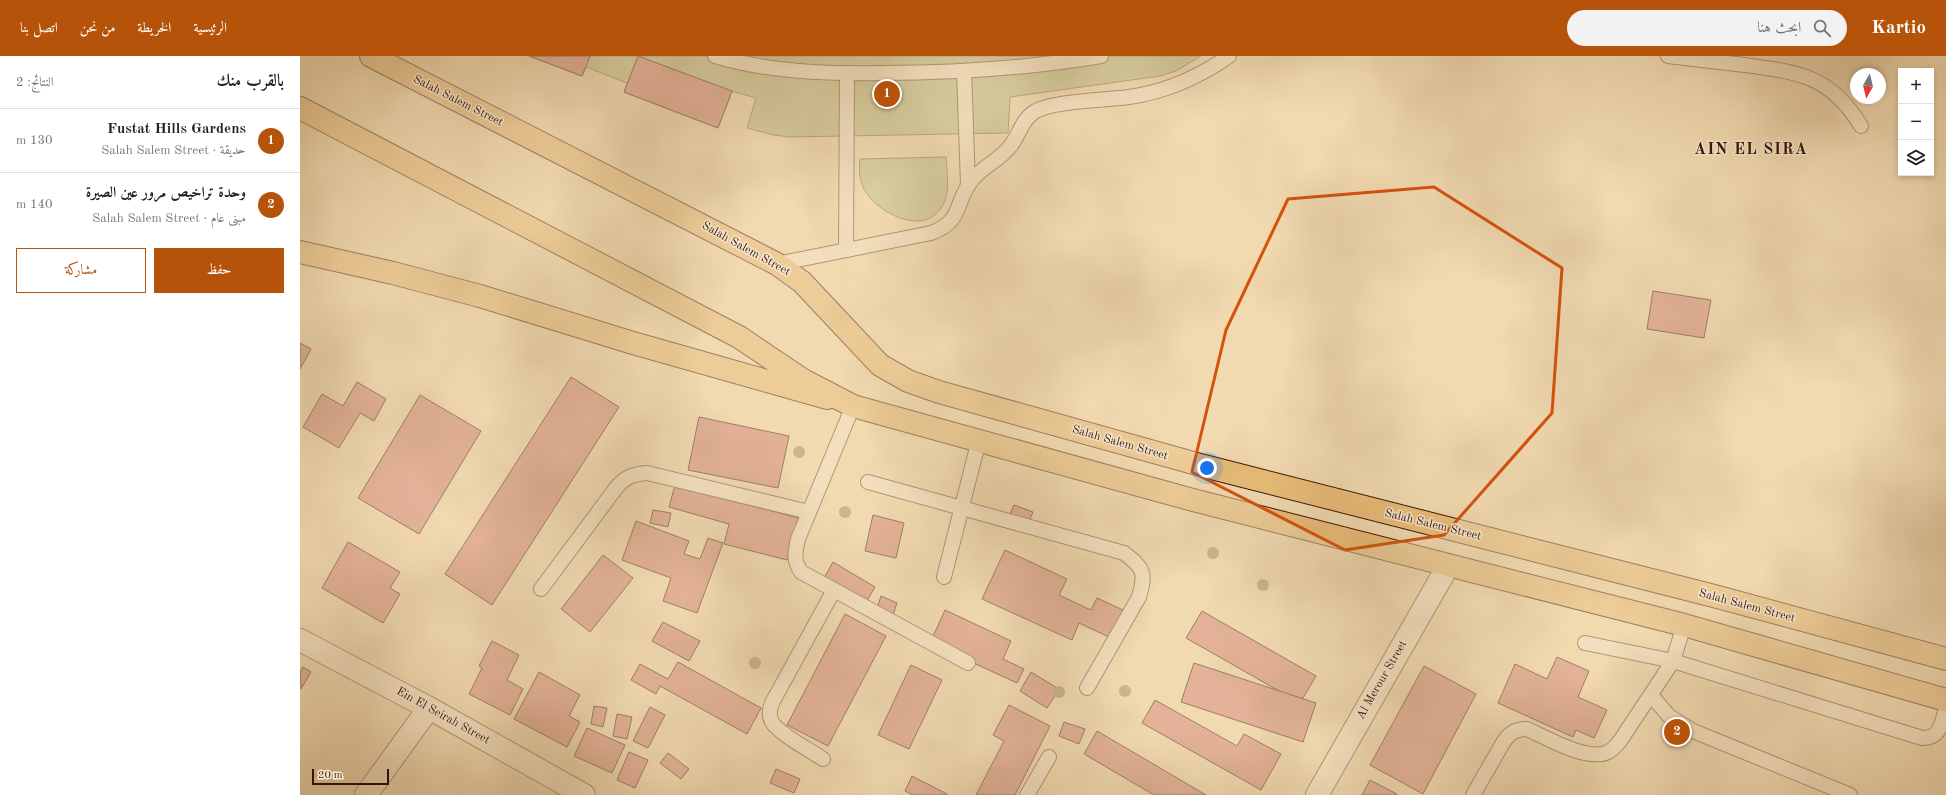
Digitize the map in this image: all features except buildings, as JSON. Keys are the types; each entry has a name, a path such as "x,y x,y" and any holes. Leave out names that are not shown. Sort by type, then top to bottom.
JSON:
{"main road":[{"name":"Salah Salem Street","path":"371,56 777,264 802,282 880,365 908,381 939,392 1204,466 1714,596 1946,659"},
{"path":"300,108 739,337 803,380 853,406"},
{"path":"300,252 393,273 480,296 633,343 853,406 1193,500 1684,626 1946,700"}],"street":[{"name":"Al Merour Street","path":"1317,795 1448,566"},
{"name":"Ein El Seirah Street","path":"300,640 429,708 584,795"},
{"path":"366,795 429,708"}],"lane":[{"path":"715,56 754,66 785,70 847,73 964,71 1025,66 1101,56"},
{"path":"777,264 931,233 941,229 950,223 968,185 978,174 1006,152 1013,144 1021,125 1027,118 1042,108 1154,92 1199,75 1229,56"},
{"path":"1668,56 1778,69 1811,78 1827,87 1840,98 1852,111 1861,126"},
{"path":"964,71 968,185"},
{"path":"846,250 847,73"},
{"path":"853,406 798,539 794,557 796,565 801,572 968,663"},
{"path":"944,577 979,440"},
{"path":"541,589 616,488 624,479 635,474 647,473 809,512"},
{"path":"868,482 1124,553 1138,564 1144,580 1139,597 1087,688"},
{"path":"823,759 779,730 772,722 769,711 773,700 834,590"},
{"path":"1474,795 1510,733 1518,729 1527,729 1585,754 1598,755 1610,752 1620,741 1673,661 1684,626"},
{"path":"1585,643 1673,661 1922,738 1929,739 1939,731 1946,708"},
{"path":"1651,695 1669,716 1693,731 1850,795"},
{"path":"1027,795 1049,757"}],"highlighted area":[{"path":"1434,187 1562,268 1552,413 1444,535 1345,550 1192,472 1226,330 1288,199"}],"green space":[{"path":"529,56 1201,56 1176,71 1160,76 1010,97 1008,133 789,137 747,128 756,98 732,91 718,128 624,92 627,83 586,67 582,76"},
{"path":"946,157 948,180 946,198 937,214 927,220 915,221 903,219 891,214 880,207 871,198 861,182 860,159"}],"place":[{"name":"Fustat Hills Gardens","path":"887,94"},
{"name":"وحدة تراخيص مرور عين الصيرة","path":"1677,732"}],"district":[{"name":"AIN EL SIRA","path":"1751,150"}]}
